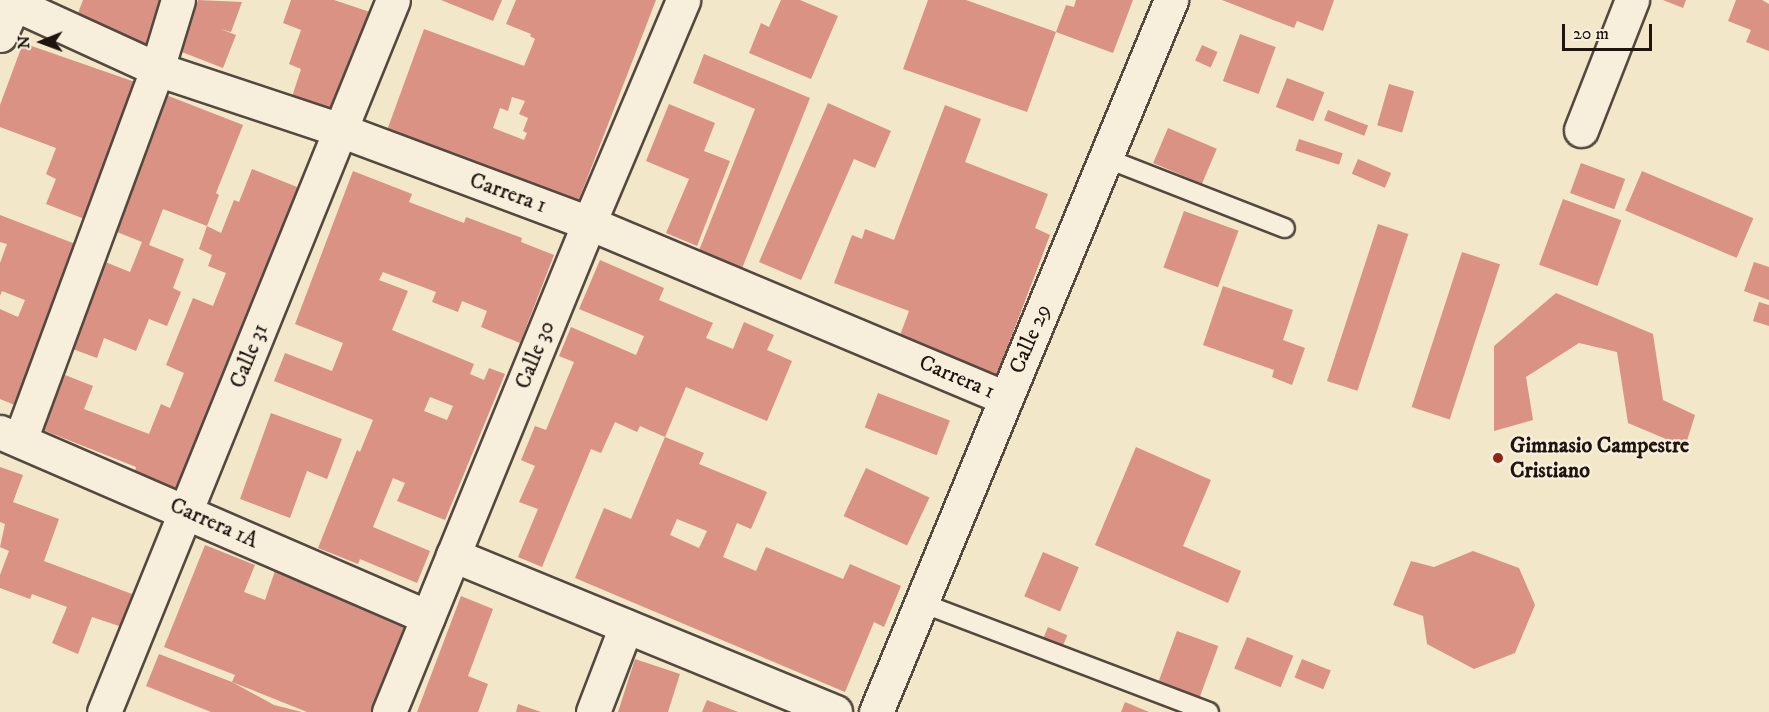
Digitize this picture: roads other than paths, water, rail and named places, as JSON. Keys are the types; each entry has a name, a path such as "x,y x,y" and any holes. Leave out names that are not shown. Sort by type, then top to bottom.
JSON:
{"street":[{"path":"10,436 157,69 178,0"},
{"name":"Calle 31","path":"104,712 393,0"},
{"name":"Calle 30","path":"389,712 683,0"},
{"name":"Calle 29","path":"876,712 1171,0"},
{"path":"1581,130 1632,0"},
{"path":"0,34 10,2"},
{"name":"Carrera 1","path":"10,2 157,69 340,130 589,223 1005,398"},
{"name":"Carrera 1A","path":"10,436 428,617"},
{"path":"453,555 835,712"},
{"path":"592,712 626,627"}],"lane":[{"path":"1105,158 1285,228"},
{"path":"922,603 1209,712"}],"place":[{"name":"Gimnasio Campestre Cristiano","path":"1498,458"}]}
